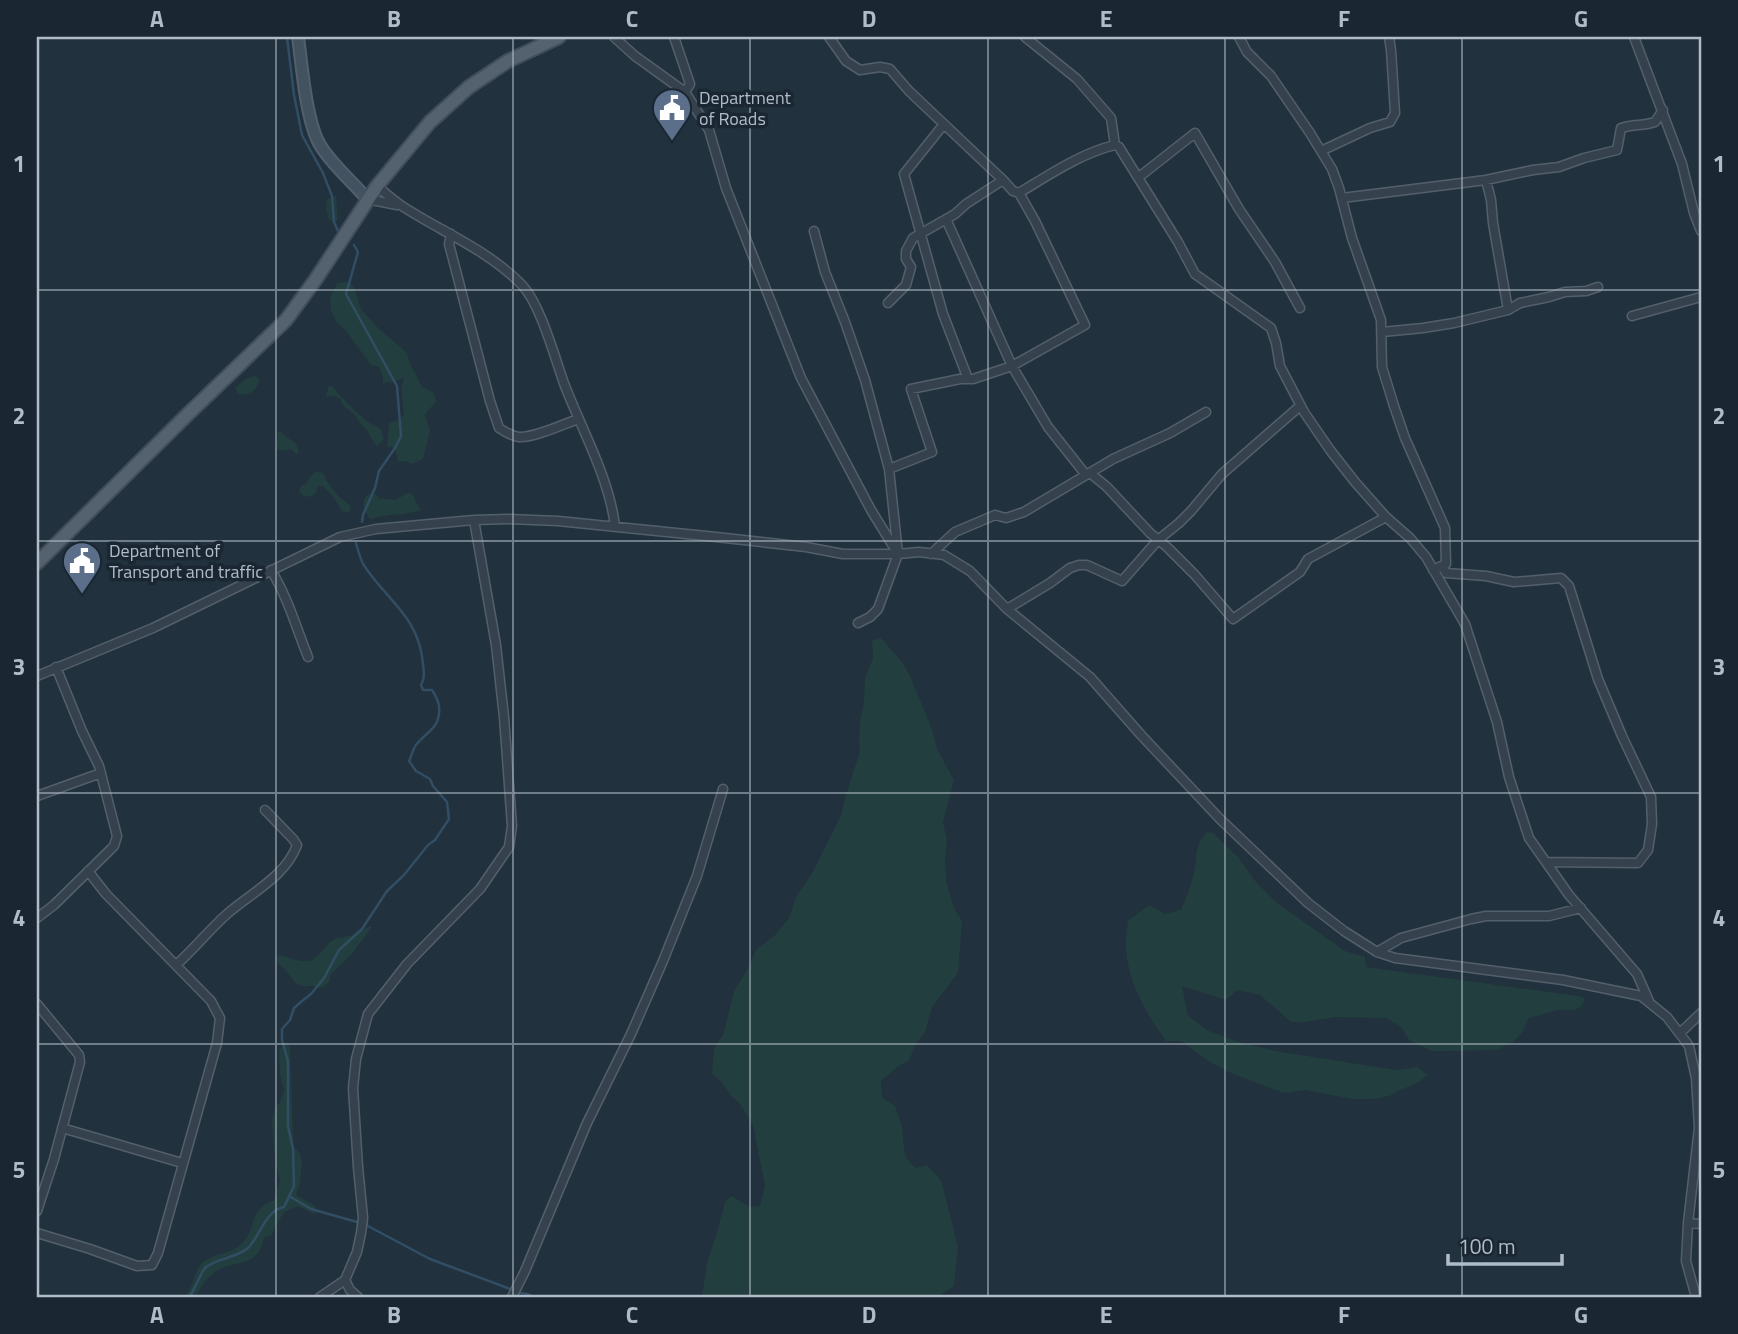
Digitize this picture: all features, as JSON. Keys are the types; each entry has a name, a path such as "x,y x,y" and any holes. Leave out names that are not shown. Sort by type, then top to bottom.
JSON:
{"main road":[{"path":"298,37 311,120 319,144 367,199"},
{"path":"37,563 286,320 316,279 367,199 430,122 469,87 508,61 559,37"},
{"path":"351,180 377,186"}],"street":[{"path":"614,37 635,56 685,92 709,130 726,188 801,378 871,510 898,554"},
{"path":"674,37 690,84 685,92"},
{"path":"829,37 846,61 860,70 880,67 890,69 909,92 1013,191 1019,193 1085,325 1012,366 973,379 911,389 932,452 889,469"},
{"path":"1025,37 1077,79 1111,118 1115,145 1139,177 1195,274 1272,328 1280,366 1300,406 1330,450 1386,517 1446,573 1486,576 1514,582 1561,578 1569,586 1598,679 1651,797 1653,824 1648,850 1638,863 1547,862"},
{"path":"1239,37 1247,52 1271,76 1332,169 1352,238 1381,320 1382,367 1394,406 1405,438 1445,528 1446,564 1438,568"},
{"path":"1247,52 1248,37"},
{"path":"1321,151 1370,128 1390,122 1395,113 1389,37"},
{"path":"1634,37 1682,164 1701,231"},
{"path":"1342,198 1486,180 1559,167 1617,150 1621,128 1656,122 1662,110"},
{"path":"944,124 904,174 943,314 968,379"},
{"path":"1139,177 1195,133 1239,209 1275,262 1300,308"},
{"path":"1019,193 1074,162 1115,145"},
{"path":"888,303 906,285 911,267 906,251 913,238 1003,180"},
{"path":"1486,180 1508,310"},
{"path":"377,186 400,205 499,265 524,287 538,309 588,440 612,506 615,526"},
{"path":"367,199 400,205"},
{"path":"946,219 1012,366 1048,427 1088,474 1107,487 1150,533 1195,575 1233,619 1300,572 1308,559 1386,517"},
{"path":"814,231 825,272 865,380 889,469 898,554 878,609 858,623"},
{"path":"451,234 449,244 499,428 520,437 578,419"},
{"path":"1382,332 1423,328 1508,310 1520,303 1565,292 1586,291 1598,287"},
{"path":"1632,316 1701,298"},
{"path":"1007,609 1070,568 1079,565 1087,565 1122,581 1223,474 1300,406"},
{"path":"931,554 955,532 995,515 1006,518 1024,512 1112,459 1170,433 1206,412"},
{"path":"320,1297 345,1280 357,1252 363,1217 354,1088 356,1059 368,1014 407,964 480,890 509,847 512,826 504,717 496,645 474,520"},
{"path":"37,676 153,628 340,537 376,529 474,520 558,521 806,547 843,554 919,552 944,555 970,571 1007,609 1090,677 1220,819 1299,895 1344,931 1377,952 1395,958 1563,980 1641,996 1667,1017 1689,1046 1696,1078 1699,1128 1686,1261 1696,1297"},
{"path":"1438,568 1465,624 1497,722 1509,777 1529,838 1569,895 1637,974 1649,1001"},
{"path":"271,570 294,617 308,657"},
{"path":"37,918 54,905 114,846 117,836 101,773 56,667"},
{"path":"37,796 101,773"},
{"path":"512,1297 587,1123 663,961 697,876 723,789"},
{"path":"176,965 227,914 286,866 295,852 297,845 293,839 265,810"},
{"path":"37,1233 137,1266 152,1265 158,1253 217,1043 220,1018 211,1001 106,894 89,871"},
{"path":"1377,952 1401,938 1471,919 1486,916 1549,916 1581,908"},
{"path":"37,1004 79,1055 80,1062 37,1211"},
{"path":"1680,1033 1701,1013"},
{"path":"62,1128 182,1163"},
{"path":"1688,1223 1701,1224"},
{"path":"345,1280 350,1290 358,1297"}],"green space":[{"path":"336,196 338,220 334,222 329,220 326,209 327,199"},
{"path":"349,282 354,287 361,309 407,353 422,387 433,392 436,401 425,415 430,431 423,459 413,464 398,462 395,448 387,447 389,423 401,419 404,414 401,388 404,379 383,383 379,367 371,365 337,323 331,311 330,298 337,283"},
{"path":"254,376 259,378 255,389 249,394 237,393 235,388"},
{"path":"331,385 361,416 380,428 384,440 377,446 358,418 339,398 326,397"},
{"path":"278,432 296,444 299,451 297,455 291,449 282,451 276,448"},
{"path":"316,471 325,476 339,497 350,505 347,513 342,511 323,486 318,486 316,493 310,497 299,492 301,486 307,483"},
{"path":"372,493 379,498 395,500 408,493 413,494 421,510 371,519 363,506 365,497"},
{"path":"881,638 902,662 910,676 932,729 937,749 954,780 943,822 947,841 946,881 954,908 962,921 958,973 932,1007 925,1032 909,1060 881,1081 882,1097 895,1106 902,1127 905,1156 915,1168 927,1165 941,1180 958,1248 954,1286 937,1297 702,1297 707,1263 725,1202 731,1196 750,1207 760,1206 765,1186 753,1125 740,1104 712,1074 714,1048 723,1035 734,991 756,950 775,935 789,918 796,897 812,873 841,815 860,751 860,722 865,678 873,658 872,640"},
{"path":"1207,832 1213,833 1238,857 1256,882 1277,903 1345,951 1365,957 1366,967 1578,996 1585,998 1582,1006 1575,1010 1558,1010 1529,1018 1522,1033 1513,1042 1497,1050 1432,1051 1410,1041 1400,1026 1386,1018 1335,1017 1291,1022 1260,995 1237,990 1226,1000 1182,986 1188,1016 1209,1031 1236,1041 1275,1051 1396,1070 1417,1067 1428,1075 1389,1096 1352,1099 1305,1090 1284,1093 1233,1074 1210,1062 1181,1041 1166,1041 1139,997 1127,962 1128,921 1149,905 1165,914 1181,910 1193,878 1198,847"},
{"path":"372,927 352,954 330,975 330,981 325,986 319,988 297,984 275,958 280,955 310,961 336,938 351,936"},
{"path":"285,1044 290,1048 294,1147 302,1161 296,1195 315,1206 315,1214 298,1206 284,1212 271,1235 264,1237 254,1257 218,1270 207,1280 196,1297 184,1297 201,1264 240,1245 246,1239 259,1210 274,1200 280,1180 275,1161 272,1121 274,1109 284,1090 280,1076 279,1050"}],"waterway":[{"path":"287,37 302,135 332,196 334,222 338,231"},
{"path":"354,245 358,252 346,294 397,386 401,436 379,471 362,522"},
{"path":"189,1297 205,1268 249,1247 268,1218 284,1207 294,1186 293,1149 288,1126 288,1061 282,1029 290,1020 294,1008 311,994 324,978 339,950 362,929 387,891 435,840 449,819 447,802 430,779 416,771 409,761 416,745 436,724 439,713 438,702 432,690 423,690 421,685 424,672 420,647 408,621 363,564 356,543"},
{"path":"289,1196 311,1209 357,1222"},
{"path":"366,1225 430,1259 513,1290"},
{"path":"520,1293 534,1297"}],"place":[{"name":"Department of Roads","path":"672,142"},
{"name":"Department of Transport and traffic","path":"82,595"}]}
